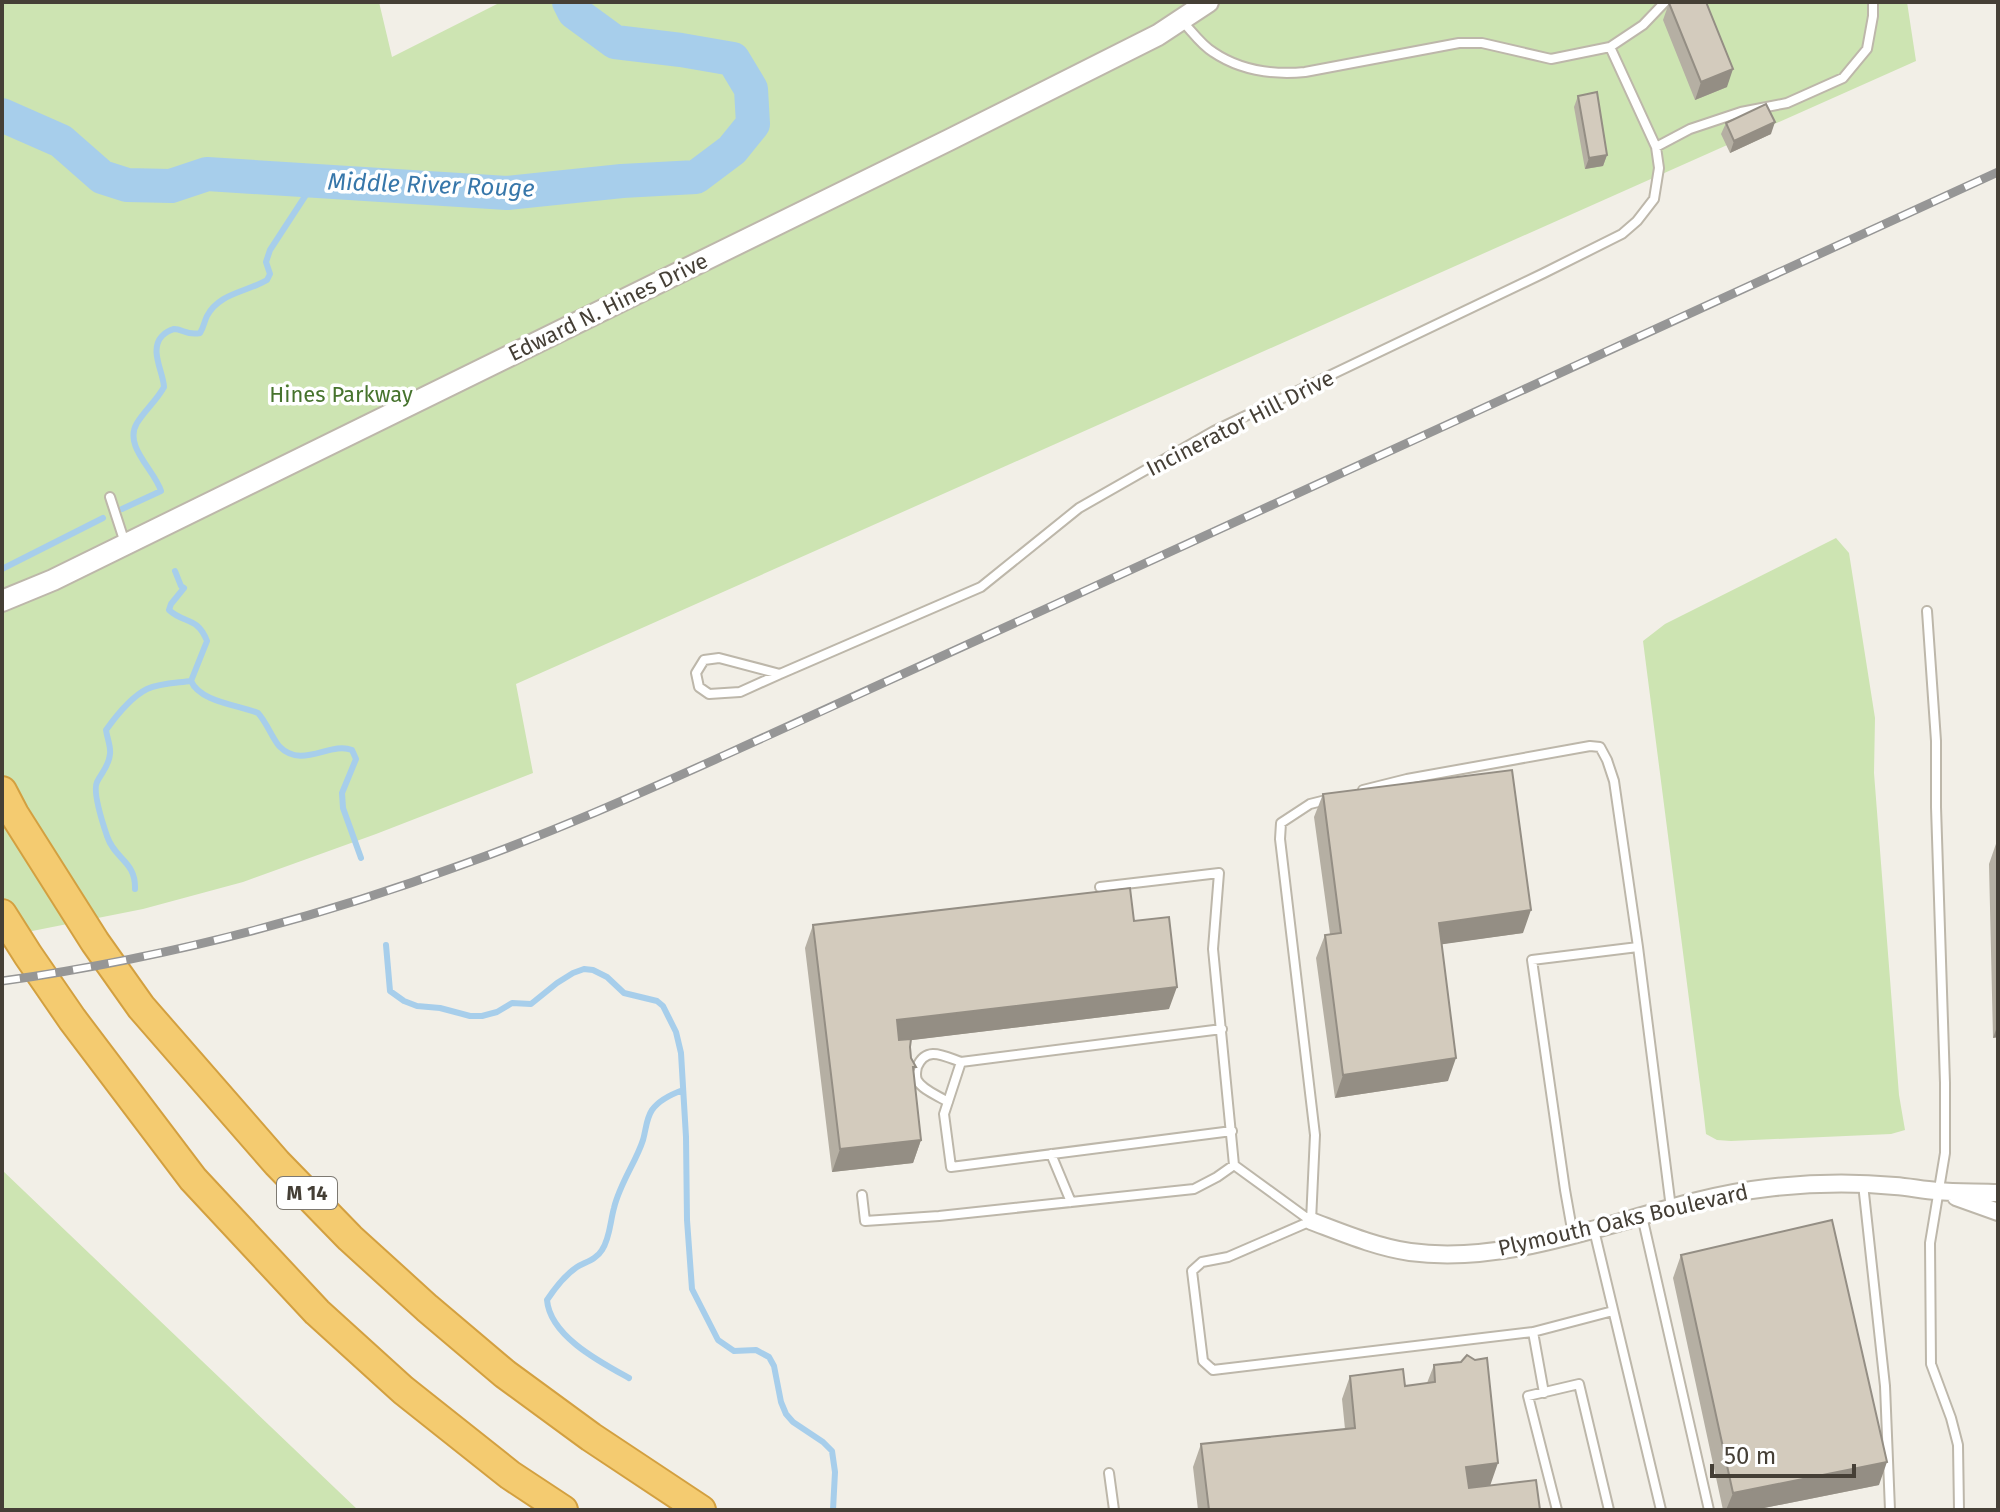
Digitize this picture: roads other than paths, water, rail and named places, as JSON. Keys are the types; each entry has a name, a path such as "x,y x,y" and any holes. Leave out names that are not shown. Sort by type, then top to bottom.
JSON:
{"highway":[{"name":"M 14","path":"2,791 95,942 141,1007 277,1163 350,1238 505,1374 591,1437 701,1510"},
{"path":"2,914 72,1019 193,1179 317,1312 403,1390 510,1475 563,1510"}],"street":[{"name":"Edward N. Hines Drive","path":"2,601 53,580 949,140 1158,35 1208,2"},
{"name":"Plymouth Oaks Boulevard","path":"1311,1221 1408,1252 1477,1253 1539,1243 1695,1201 1766,1188 1863,1184 1939,1192 1998,1193"},
{"name":"Plymouth Oaks Boulevard","path":"1939,1192 1998,1212"}],"lane":[{"path":"1181,20 1212,52 1245,67 1281,74 1459,43 1482,43 1551,59 1610,47 1643,25 1665,2"},
{"path":"1656,147 1690,129 1741,112 1787,103 1843,78 1867,49 1873,2"},
{"name":"Incinerator Hill Drive","path":"780,674 719,658 704,660 696,673 699,687 709,694 740,692 981,587 1079,508 1214,431 1622,234 1654,199 1659,168 1656,147 1610,47"},
{"path":"110,497 125,544"},
{"path":"1927,611 1936,741 1945,1083 1945,1153 1930,1243 1931,1364 1958,1445 1959,1510"},
{"path":"1352,793 1407,779 1590,746 1600,747 1614,781 1671,1208"},
{"path":"1311,1221 1315,1135 1280,839 1281,823 1310,804 1338,797"},
{"path":"1100,887 1219,873 1213,949 1234,1165"},
{"path":"1573,1235 1532,960 1638,947"},
{"path":"948,1102 917,1082 915,1075 924,1056 933,1053 961,1062 1222,1029"},
{"path":"961,1062 944,1114 951,1167 1232,1131"},
{"path":"1051,1154 1071,1202"},
{"path":"1234,1165 1311,1221"},
{"path":"862,1195 865,1221 939,1216 1194,1189 1234,1165"},
{"path":"1863,1184 1885,1386 1890,1510"},
{"path":"1642,1216 1709,1510"},
{"path":"1311,1221 1228,1257 1202,1262 1192,1271 1203,1361 1213,1370 1533,1332 1613,1311"},
{"path":"1594,1229 1661,1510"},
{"path":"1533,1332 1544,1393"},
{"path":"1557,1510 1528,1396 1579,1384 1609,1510"},
{"path":"1109,1473 1114,1510"}],"waterway":[{"name":"Middle River Rouge","path":"2,115 61,141 102,177 127,185 171,186 207,174 507,193 696,177 732,150 753,124 751,89 733,59 615,42 574,12 569,2"},
{"path":"122,509 161,491 134,440 137,423 164,387 157,354 158,342 174,329 200,333 207,316 219,302 267,280 270,274 266,262 270,250 315,181"},
{"path":"2,569 103,518"},
{"path":"175,571 184,588 169,610 195,624 207,641 191,681"},
{"path":"191,681 211,698 258,713 279,746 288,753 306,755 343,748 352,750 356,759 342,793 343,808 361,858"},
{"path":"135,889 129,866 107,836 97,800 97,782 110,754 106,730 141,692 163,684 191,681"},
{"path":"386,945 390,991 417,1006 482,1016 512,1003 531,1004 557,983 584,969 607,977 624,993 657,1001 663,1006 676,1032 681,1053 692,1289 718,1340 734,1351 756,1350 769,1357 786,1414 832,1451 835,1472 833,1510"},
{"path":"629,1378 591,1356 567,1336 550,1313 547,1300 568,1274 602,1250 617,1199 640,1148 650,1113 662,1100 683,1090"}],"railway":[{"path":"2,981 178,949 294,919 408,884 563,826 804,719 1998,172"}],"park label":[{"name":"Hines Parkway","path":"341,394"}]}
